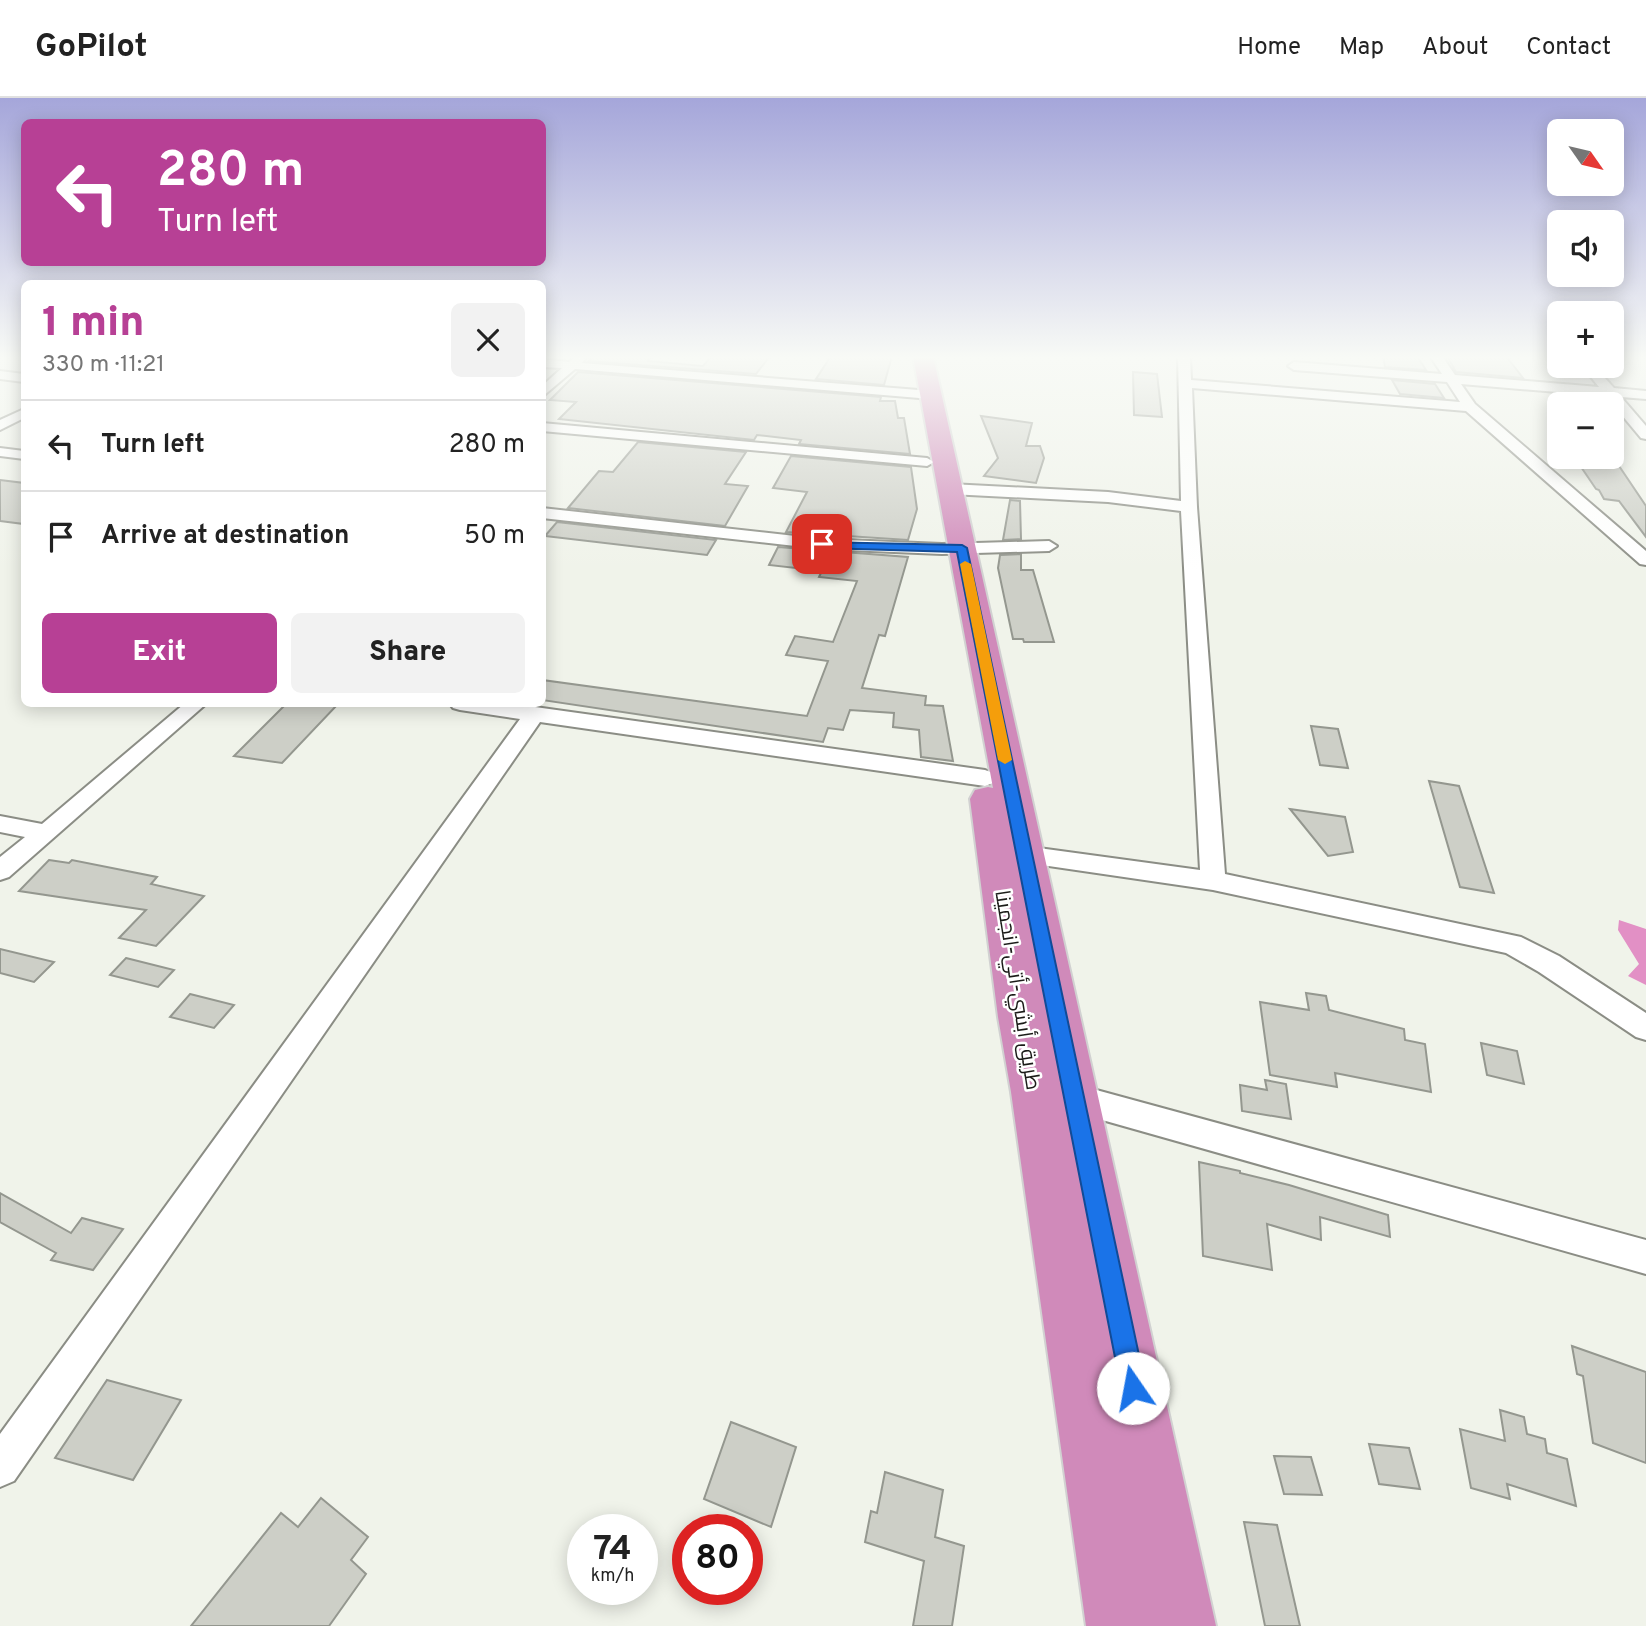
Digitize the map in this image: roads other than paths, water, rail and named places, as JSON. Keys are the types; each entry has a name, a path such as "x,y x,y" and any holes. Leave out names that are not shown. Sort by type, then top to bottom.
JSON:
{"highway":[{"path":"929,427 975,664 1024,855 1055,1094 1182,1626"},
{"name":"طريق أبشي-أتي-انجمينا","path":"975,664 985,778 1020,1017 1055,1094 1120,1626"}],"street":[{"path":"546,427 1189,507"},
{"path":"1188,427 1189,507 1213,881"},
{"path":"1493,427 1646,560"},
{"path":"0,452 21,455"},
{"path":"546,513 822,544 952,549 1049,546"},
{"path":"0,871 193,707"},
{"path":"485,707 985,778"},
{"path":"0,1467 535,713"},
{"path":"0,824 46,833"},
{"path":"1024,855 1213,881 1512,944 1549,964 1646,1028"},
{"path":"1055,1094 1646,1257"}]}
